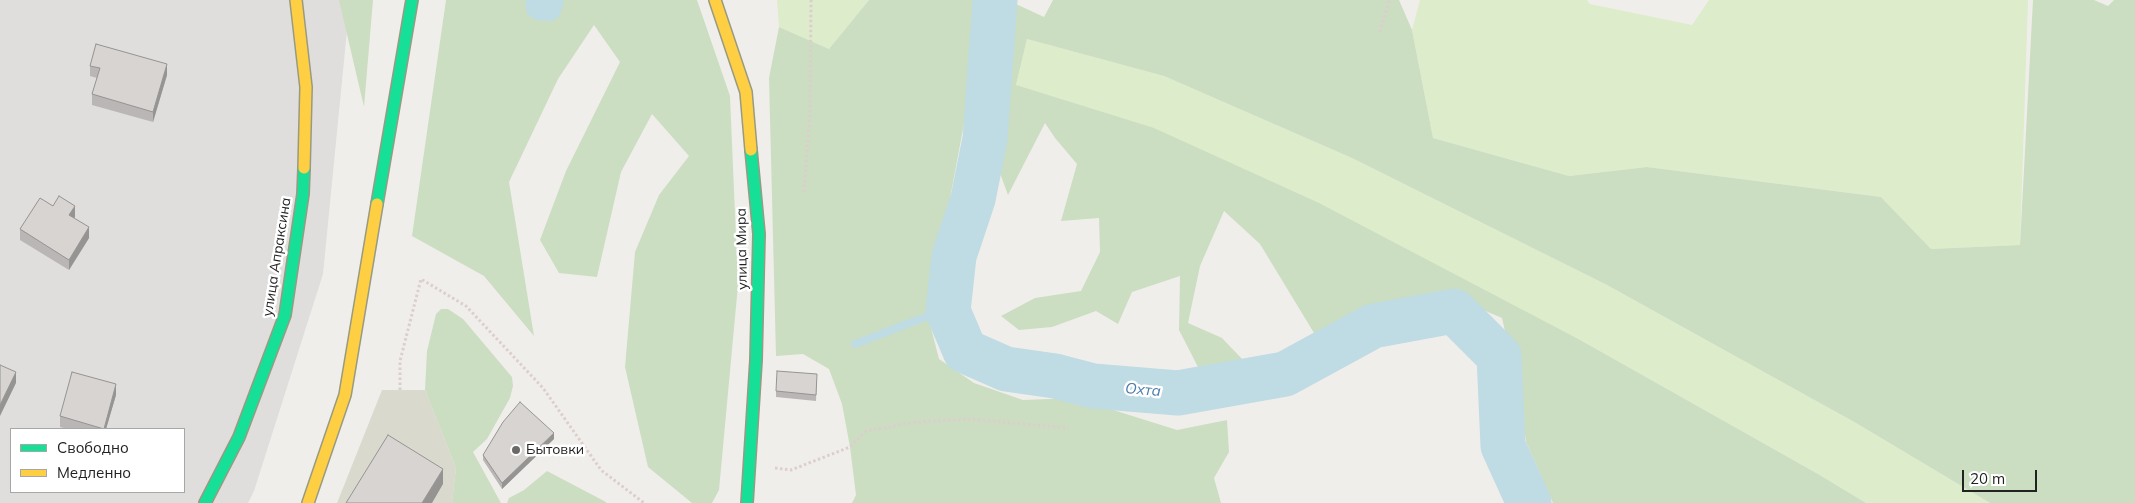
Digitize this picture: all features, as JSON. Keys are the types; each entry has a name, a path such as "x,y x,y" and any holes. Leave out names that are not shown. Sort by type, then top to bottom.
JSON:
{"street":[{"name":"улица Апраксина","path":"204,503 239,437 285,315 303,194 306,87 296,0"},
{"path":"308,503 345,395 412,0"},
{"name":"улица Мира","path":"715,0 746,92 759,234 756,360 747,503"}],"path":[{"path":"804,192 810,114 811,0"},
{"path":"1380,32 1389,0"},
{"path":"400,390 400,362 421,279 466,306 543,388 600,470 644,503"},
{"path":"749,464 791,470 850,447 866,431 915,422 969,419 1069,428"}],"shaded area":[{"path":"0,0 350,0 323,274 254,491 248,503 0,503"},
{"path":"382,390 425,390 456,468 452,503 337,503"}],"green space":[{"path":"339,0 373,0 364,107"},
{"path":"446,0 697,0 730,96 738,285 719,490 712,503 692,503 648,467 625,367 635,252 659,195 689,156 652,114 621,172 597,277 559,273 540,240 566,171 620,62 594,25 558,79 509,182 534,336 484,276 412,236"},
{"path":"777,0 869,0 829,49 779,27"},
{"path":"869,0 981,0 966,113 928,316 939,359 974,383 1023,400 1075,398 1177,430 1227,420 1229,452 1214,478 1221,503 852,503 856,495 850,447 842,404 829,369 803,354 776,356 769,78 779,27 829,49"},
{"path":"1053,0 1399,0 1412,30 1433,138 1569,176 1647,167 1881,197 1931,249 2020,245 2033,0 2094,0 2108,6 2114,0 2135,0 2135,503 1990,503 1856,423 1607,285 1352,158 1164,76 1027,39 1016,85 1154,128 1319,203 1582,341 1866,503 1553,503 1526,442 1519,393 1502,318 1453,297 1384,311 1314,333 1260,244 1224,211 1200,266 1188,323 1222,338 1243,360 1231,369 1199,369 1179,330 1180,276 1132,292 1118,324 1096,311 1052,327 1019,330 1001,316 1035,298 1081,291 1100,252 1099,218 1061,221 1077,164 1045,123 1008,195 997,165 996,117 1016,4 1044,17"},
{"path":"1420,0 1587,0 1590,4 1692,25 1709,0 2028,0 2020,245 1931,249 1881,197 1647,167 1569,176 1433,138 1412,30"},
{"path":"1027,39 1164,76 1352,158 1607,285 1856,423 1990,503 1866,503 1582,341 1016,85"},
{"path":"441,309 448,309 463,319 512,377 513,386 510,398 487,439 473,452 501,503 452,503 456,468 425,390 427,351 436,314"},
{"path":"547,471 606,503 507,503 509,498 524,490"}],"water":[{"path":"526,0 563,0 564,3 559,17 552,21 543,21 533,19 526,12"}],"building":[{"path":"96,44 167,64 153,112 92,94 100,68 90,66"},
{"path":"59,196 75,206 69,215 89,227 69,260 20,229 40,198 53,206"},
{"path":"0,365 16,372 0,405"},
{"path":"777,371 817,374 816,395 776,391"},
{"path":"72,372 116,384 104,428 60,416"},
{"name":"Бытовки","path":"520,402 554,433 502,483 483,455 503,422"},
{"path":"388,435 443,469 422,503 346,503"}],"waterway":[{"name":"Охта","path":"995,0 985,139 973,199 954,256 948,311 965,351 1006,369 1055,376 1093,386 1178,393 1285,374 1373,326 1454,311 1499,356 1503,446 1529,503"},
{"path":"855,344 928,316 948,311"}],"traffic: fast":[{"path":"377,204 412,0"},
{"path":"747,503 756,360 759,234 751,150"},
{"path":"205,503 239,437 285,315 303,194 304,168"}],"traffic: slow":[{"path":"296,0 306,87 304,168"},
{"path":"715,0 746,92 751,150"},
{"path":"308,503 345,395 377,204"}],"place":[{"name":"Бытовки","path":"516,450"}]}
